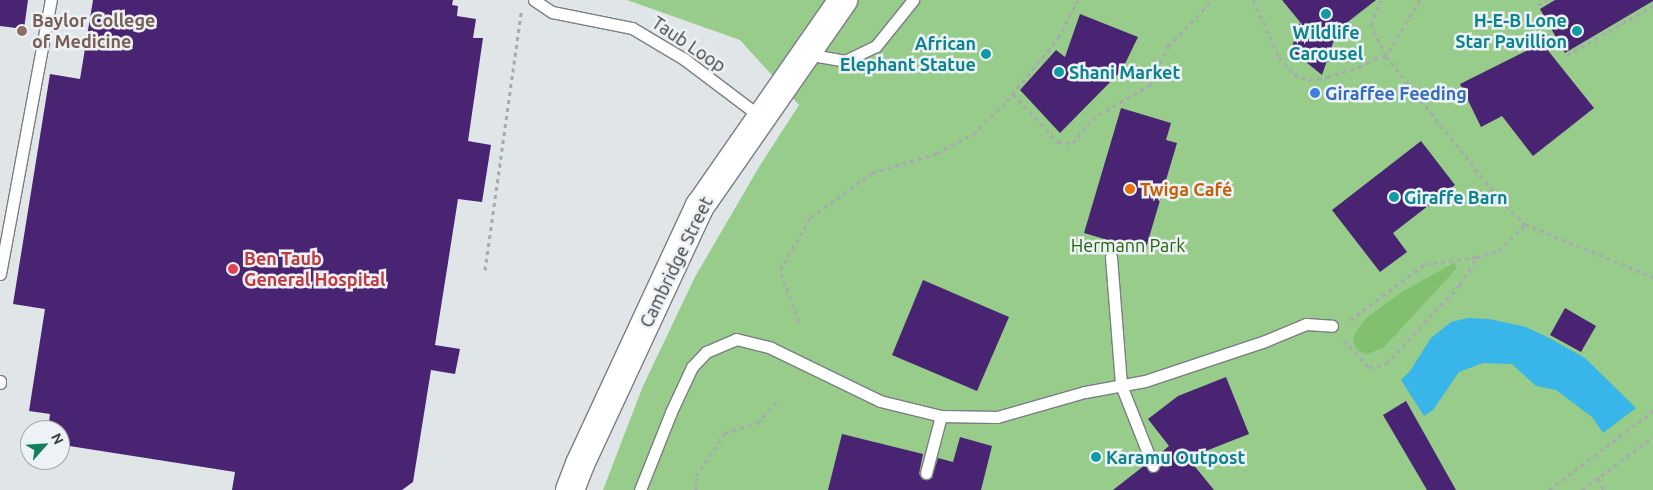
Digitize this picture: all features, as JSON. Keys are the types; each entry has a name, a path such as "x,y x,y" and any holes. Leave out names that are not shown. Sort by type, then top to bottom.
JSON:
{"street":[{"name":"Cambridge Street","path":"570,490 580,464 700,206 843,0"}],"lane":[{"path":"0,274 51,0"},
{"name":"Taub Loop","path":"534,0 552,12 632,28 684,59 761,117"},
{"path":"804,54 845,61 876,46 914,0"},
{"path":"1111,257 1121,386 1153,466"},
{"path":"640,490 671,412 692,366 706,352 736,339 771,348 880,401 941,416 997,416 1085,392 1145,381 1266,341 1306,324 1332,326"},
{"path":"926,473 941,416"}],"path":[{"path":"799,322 780,270 811,217 872,173 936,153 973,134 1013,94 1058,38 1078,0"},
{"path":"1013,94 1058,142 1073,143 1092,119 1150,85 1168,46 1213,0"},
{"path":"1253,0 1279,56 1294,74 1309,80 1328,77 1386,56 1420,0"},
{"path":"1381,0 1371,25 1386,56 1500,200 1525,224 1653,277"},
{"path":"1538,5 1547,0"},
{"path":"1567,55 1653,6"},
{"path":"485,270 521,10"},
{"path":"1477,257 1460,284 1386,364 1370,368 1332,326 1352,320 1425,264 1477,257 1499,251 1525,224"},
{"path":"696,490 696,476 725,433 758,423 778,400"},
{"path":"1549,490 1653,411"},
{"path":"1582,490 1653,437"},
{"path":"1598,478 1604,490"}],"green space":[{"name":"Hermann Park","path":"627,0 1653,0 1653,490 603,490 643,386 695,277 759,167 799,105 740,40"},
{"path":"1454,263 1457,268 1384,347 1368,354 1358,351 1353,342 1355,334 1366,318 1402,292"}],"water":[{"path":"1468,318 1489,319 1526,327 1551,339 1585,358 1636,408 1603,433 1592,417 1556,390 1536,386 1512,364 1483,363 1459,372 1433,410 1424,416 1401,380 1410,371 1431,338 1451,322"}],"building":[{"name":"Baylor College of Medicine","path":"0,0 28,0 24,29 0,26"},
{"name":"Ben Taub General Hospital","path":"93,0 453,0 452,5 458,6 457,16 476,19 473,38 483,38 468,141 491,145 482,202 458,199 435,345 460,349 455,374 431,370 413,482 402,490 232,490 235,472 70,446 70,420 49,420 50,414 29,411 45,309 13,304 50,74 80,79"},
{"path":"1282,0 1376,0 1331,35 1335,37 1322,75 1291,50 1300,22"},
{"name":"H-E-B Lone Star Pavillion","path":"1555,0 1653,1 1565,53 1540,9"},
{"name":"Shani Market","path":"1080,14 1138,37 1122,70 1060,133 1020,90 1056,50 1065,57"},
{"path":"1542,43 1594,108 1533,156 1502,116 1481,127 1460,84"},
{"path":"1121,108 1171,123 1166,140 1177,143 1145,251 1084,233"},
{"name":"Giraffe Barn","path":"1421,141 1455,185 1393,233 1407,252 1380,272 1332,210"},
{"path":"923,280 1009,317 977,391 892,355"},
{"path":"1565,308 1596,326 1581,352 1550,335"},
{"path":"1226,377 1249,434 1188,458 1214,490 1113,490 1145,465 1151,473 1159,470 1160,464 1157,456 1169,446 1148,419 1178,396"},
{"path":"1406,401 1456,490 1427,490 1383,415"},
{"path":"842,434 923,454 919,474 925,480 932,478 938,458 953,462 960,437 992,446 981,490 828,490"}],"place":[{"name":"Wildlife Carousel","path":"1326,14"},
{"name":"Baylor College of Medicine","path":"22,31"},
{"name":"H-E-B Lone Star Pavillion","path":"1577,31"},
{"name":"African Elephant Statue","path":"986,54"},
{"name":"Shani Market","path":"1059,72"},
{"name":"Giraffee Feeding","path":"1315,93"},
{"name":"Twiga Café","path":"1130,189"},
{"name":"Giraffe Barn","path":"1394,197"},
{"name":"Ben Taub General Hospital","path":"233,269"},
{"name":"Karamu Outpost","path":"1096,457"}]}
